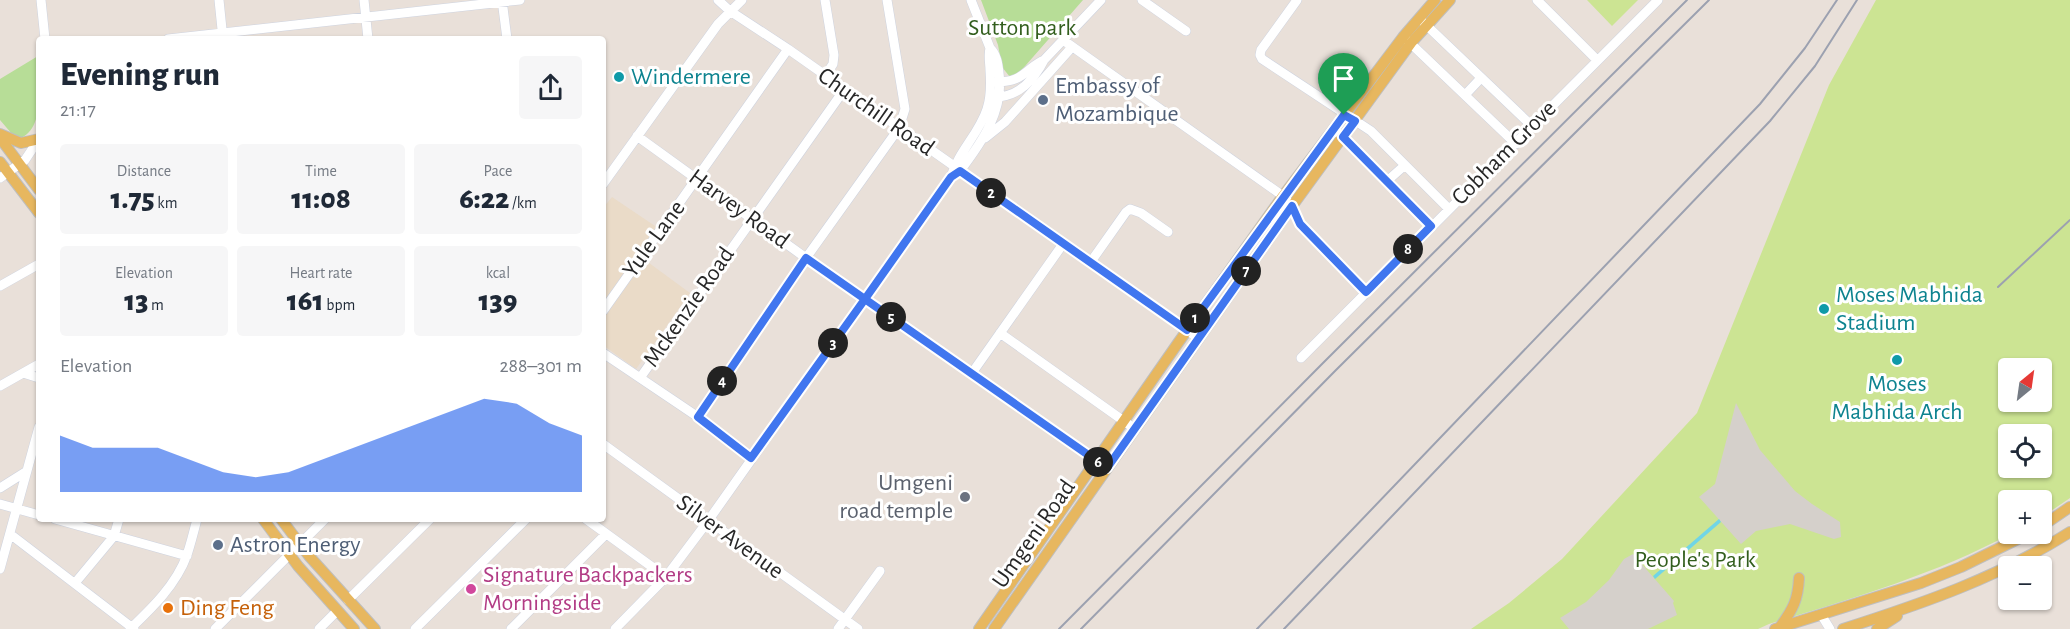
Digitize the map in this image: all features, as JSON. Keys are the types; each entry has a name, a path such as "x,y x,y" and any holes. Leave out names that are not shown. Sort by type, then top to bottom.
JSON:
{"main road":[{"name":"Umgeni Road","path":"979,629 1283,196 1344,115 1422,22 1435,0"},
{"name":"Umgeni Road","path":"1422,22 1450,0"},
{"name":"Umgeni Road","path":"993,629 1292,206 1355,121 1407,40"},
{"path":"0,136 21,142 36,140"},
{"path":"0,136 36,186"},
{"path":"0,162 4,175 36,210"},
{"path":"1229,273 1239,281"},
{"path":"2052,519 2070,507"},
{"path":"265,522 289,555 354,629"},
{"path":"282,522 375,629"},
{"path":"1877,629 1886,622 1927,602 2000,570 2070,532"},
{"path":"1778,628 1921,583 1961,567 2008,544"},
{"path":"1778,628 1794,607 1799,590 1799,578"},
{"path":"1843,629 1927,602"}],"street":[{"path":"42,0 45,36"},
{"path":"219,0 223,36 520,0"},
{"path":"364,0 368,36"},
{"name":"Churchill Road","path":"718,0 730,11 788,49 1198,338"},
{"path":"606,180 718,24 742,0"},
{"path":"825,0 834,55 833,64 825,76"},
{"path":"698,417 806,258 899,128 905,110 887,0"},
{"path":"971,0 990,48 989,53 996,82 991,124 983,139"},
{"path":"996,82 1012,82 1020,79 1044,60 1101,0"},
{"path":"1142,0 1186,31"},
{"path":"1297,0 1261,50 1260,55 1265,62 1371,131 1449,209"},
{"path":"1537,0 1597,60"},
{"name":"Cobham Grove","path":"1301,358 1658,0"},
{"path":"502,1 507,36"},
{"path":"1422,22 1532,126"},
{"path":"1063,40 1283,196 1292,206 1300,224 1366,292"},
{"path":"1407,40 1516,144"},
{"path":"615,629 666,577 708,521 957,169 983,139 1005,122 1072,47"},
{"name":"Yule Lane","path":"606,307 788,49"},
{"path":"995,97 1016,93 1023,88 1040,69 1044,60"},
{"path":"1466,95 1481,78"},
{"name":"Mckenzie Road","path":"640,378 844,90"},
{"path":"957,169 995,97"},
{"path":"1334,129 1431,226"},
{"name":"Harvey Road","path":"637,136 806,258 1107,468"},
{"path":"4,175 20,164 36,145"},
{"path":"1387,181 1404,166"},
{"path":"1090,264 1130,208 1168,232"},
{"path":"972,373 1063,244"},
{"path":"0,286 36,266"},
{"path":"1000,333 1135,429"},
{"path":"606,355 698,417 751,458"},
{"path":"0,386 36,366"},
{"path":"23,373 36,377"},
{"name":"Silver Avenue","path":"606,446 858,629"},
{"path":"0,568 27,471 36,448"},
{"path":"0,488 27,471"},
{"path":"0,504 36,514"},
{"path":"65,522 186,556"},
{"path":"75,583 114,536 118,522"},
{"path":"10,534 134,629 178,572 186,556 196,522"},
{"path":"215,629 322,522"},
{"path":"348,600 427,522"},
{"path":"415,629 523,522"},
{"path":"590,522 666,577"},
{"path":"511,629 606,534"},
{"path":"838,629 880,571"},
{"path":"319,629 337,611"},
{"path":"1822,616 1830,629"}],"shaded area":[{"path":"612,197 658,228 607,299 606,298 606,204"},
{"path":"645,260 690,293 636,369 606,347 606,314"},
{"path":"1736,403 1760,450 1795,491 1840,522 1841,537 1834,539 1790,524 1756,531 1741,544 1699,497 1715,484"},
{"path":"1633,554 1674,601 1677,615 1648,629 1569,629 1560,618 1586,602 1609,580 1624,559"}],"green space":[{"name":"Sutton park","path":"981,0 1083,0 1019,73 1010,77 1002,67 998,45"},
{"path":"1587,0 1638,0 1612,26"},
{"name":"People's Park","path":"1876,0 2070,0 2070,498 2052,510 2052,490 1998,490 1998,540 1922,574 1758,629 1471,629 1509,603 1562,559 1697,413 1829,85"},
{"path":"36,57 36,118 29,132 21,138 12,134 0,120 0,79"}],"water":[{"path":"1719,519 1721,522 1655,579 1653,576"}],"railway":[{"path":"1059,629 1687,0"},
{"path":"1081,629 1335,371 1709,0"},
{"path":"1257,629 1760,104 1805,48 1837,0"},
{"path":"1284,629 1770,121 1815,66 1857,0"},
{"path":"1998,287 2070,220"}],"place":[{"name":"Windermere","path":"619,77"},
{"name":"Embassy of Mozambique","path":"1043,100"},
{"name":"Moses Mabhida Stadium","path":"1824,309"},
{"name":"Moses Mabhida Arch","path":"1897,360"},
{"name":"Umgeni road temple","path":"965,497"},
{"name":"Astron Energy","path":"218,545"},
{"name":"Signature Backpackers Morningside","path":"471,589"},
{"name":"Ding Feng","path":"168,608"}],"route":[{"path":"1344,115 1187,330 960,171 951,177 879,278 865,299 772,430 751,458 698,417 806,258 865,299 972,373 1107,468 1292,206 1294,216 1300,224 1366,292 1431,226 1343,137 1355,121 1344,115"}]}
